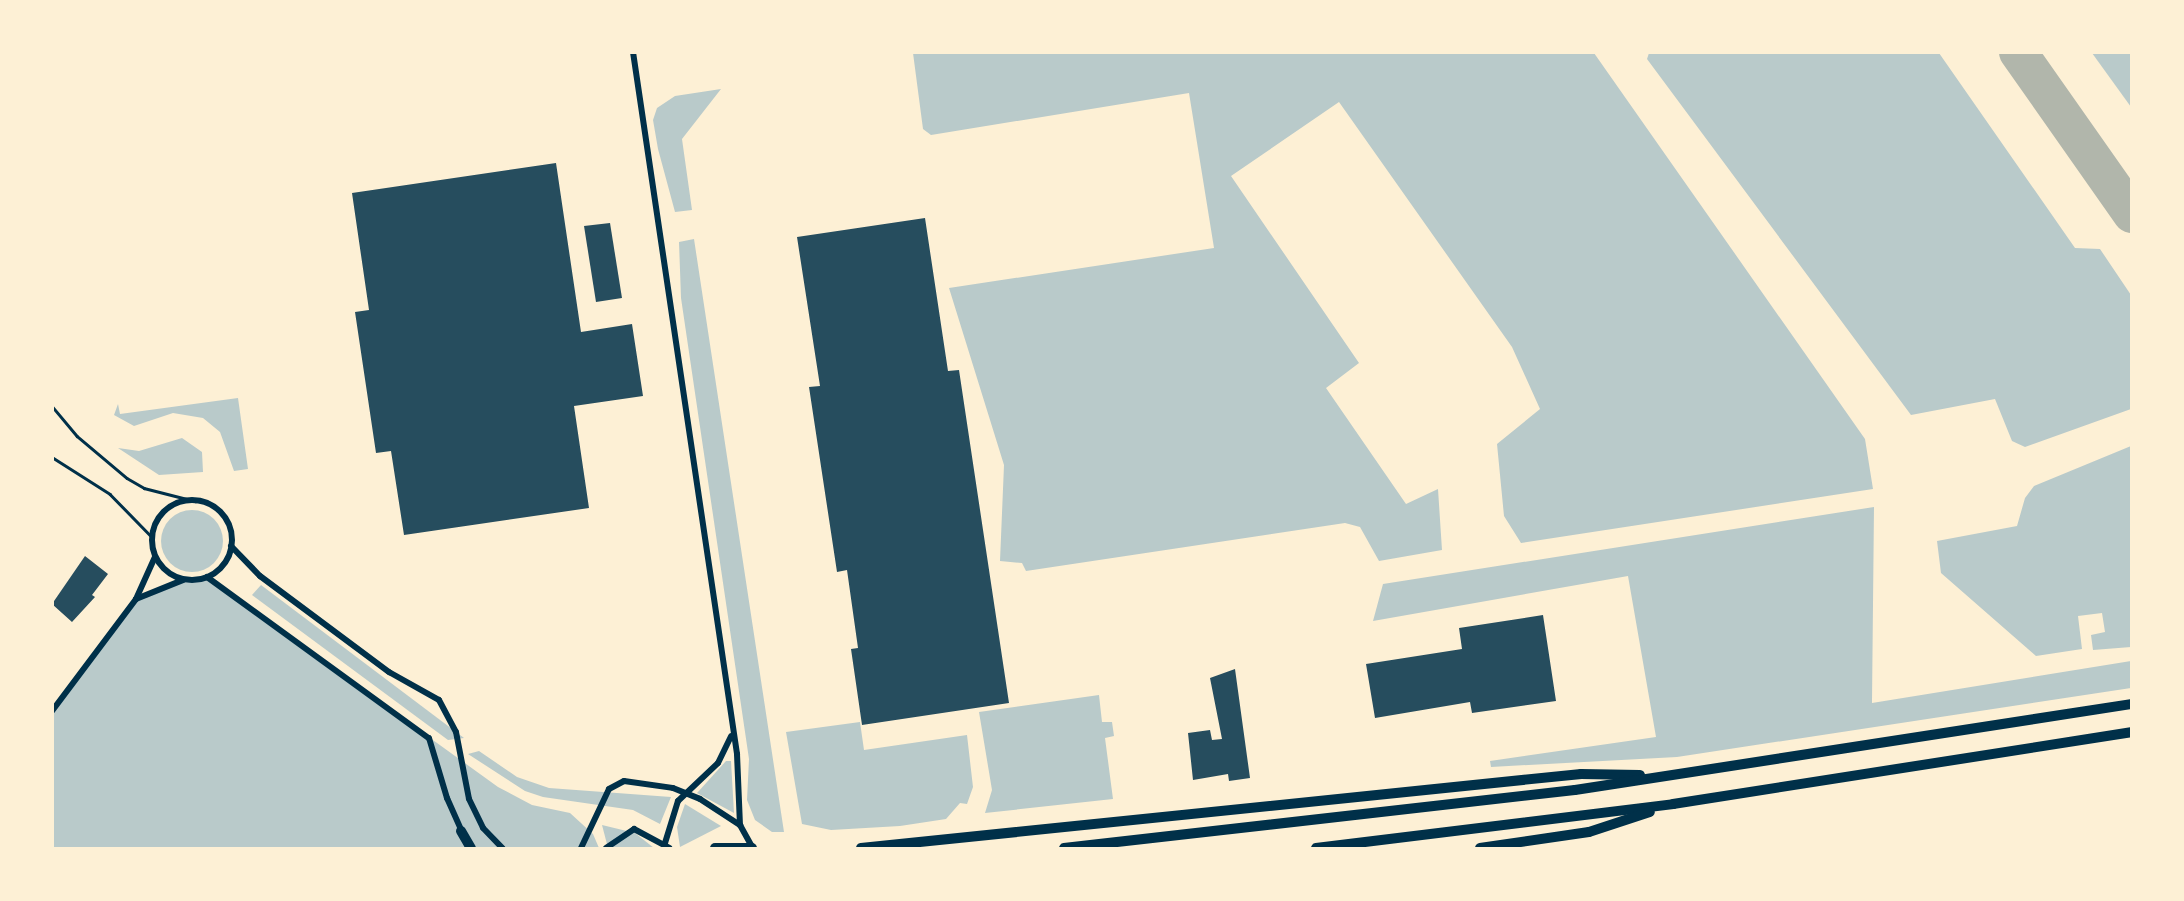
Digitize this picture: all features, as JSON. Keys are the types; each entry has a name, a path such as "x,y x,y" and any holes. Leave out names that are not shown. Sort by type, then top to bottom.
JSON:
{"highway":[{"path":"1064,849 1575,790 2132,704"},
{"path":"1316,849 1579,818 2132,732"},
{"path":"861,849 1581,774 1668,776"},
{"path":"1480,849 1589,832 1673,804"},
{"path":"461,831 473,849"},
{"path":"715,849 752,849"}],"street":[{"path":"633,52 737,754 740,825 752,849"},
{"path":"184,580 163,568 155,557 152,537 165,511 195,500 224,518 231,546 260,576 389,672 439,700 456,732 469,799 483,828 502,849"},
{"path":"136,599 184,580 207,577 225,563 231,546"},
{"path":"52,710 136,599 155,557"},
{"path":"207,577 429,738 461,831"},
{"path":"606,849 634,829 667,846 672,814 685,792 718,763 732,734"},
{"path":"581,849 615,783 659,785 685,792 740,825"}],"lane":[{"path":"52,406 77,436 127,478 144,488 195,500"},
{"path":"52,457 110,494 152,537"}],"shaded area":[{"path":"913,53 1594,53 1865,439 1873,489 1521,543 1504,516 1497,444 1540,409 1512,347 1339,102 1231,176 1359,363 1326,388 1406,504 1438,489 1442,550 1379,561 1360,527 1345,523 1026,571 1022,563 1000,561 1004,465 949,288 1214,248 1189,93 931,135 923,129"},
{"path":"1649,53 1939,53 2075,248 2100,249 2131,295 2131,409 2025,447 2012,441 1995,399 1911,415 1647,59"},
{"path":"2092,53 2131,53 2131,107"},
{"path":"721,89 682,139 692,210 675,212 658,149 653,120 657,108 675,96"},
{"path":"694,239 784,832 772,832 755,820 747,800 749,759 681,298 679,242"},
{"path":"238,398 248,469 234,471 220,432 203,418 173,413 134,426 114,415 118,404 120,414"},
{"path":"182,438 202,452 203,472 159,475 118,448 139,451"},
{"path":"2131,446 2131,647 2093,650 2091,635 2105,632 2102,613 2078,616 2082,649 2036,656 1941,573 1937,541 2017,526 2025,498 2034,486"},
{"path":"1874,507 1872,703 2131,661 2131,688 1677,757 1491,767 1490,761 1656,737 1628,576 1373,621 1383,584"},
{"path":"186,510 198,510 214,519 221,529 221,553 214,563 198,572 186,572 175,567 166,558 161,547 161,535 166,524 175,515"},
{"path":"207,577 498,787 532,805 570,813 593,834 599,848 53,848 52,711 136,599 184,580"},
{"path":"261,585 464,738 448,740 252,595"},
{"path":"1099,695 1102,722 1112,722 1114,736 1105,738 1113,799 985,813 992,790 979,712"},
{"path":"860,722 864,750 967,735 973,787 967,804 960,803 946,819 900,826 831,830 802,824 786,732"},
{"path":"479,751 517,777 549,788 671,797 660,824 633,810 543,797 525,791 468,754"},
{"path":"726,761 731,761 734,813 697,793"},
{"path":"685,804 721,826 680,847 677,827"},
{"path":"602,825 635,833 654,848 608,848"}],"building":[{"path":"556,163 581,332 632,324 643,396 574,406 589,508 404,535 391,451 376,453 355,312 369,310 352,193"},
{"path":"925,218 948,371 959,370 1009,703 862,725 851,649 858,648 847,570 837,572 809,387 820,386 797,237"},
{"path":"610,223 622,298 596,302 584,226"},
{"path":"85,556 108,574 92,595 95,597 72,622 52,604"},
{"path":"1543,615 1556,701 1472,713 1470,702 1375,718 1366,664 1462,649 1459,628"},
{"path":"1235,669 1250,778 1229,781 1228,774 1193,780 1188,733 1210,730 1212,740 1222,739 1210,678"}],"taxiway":[{"path":"2018,52 2132,214"}]}
